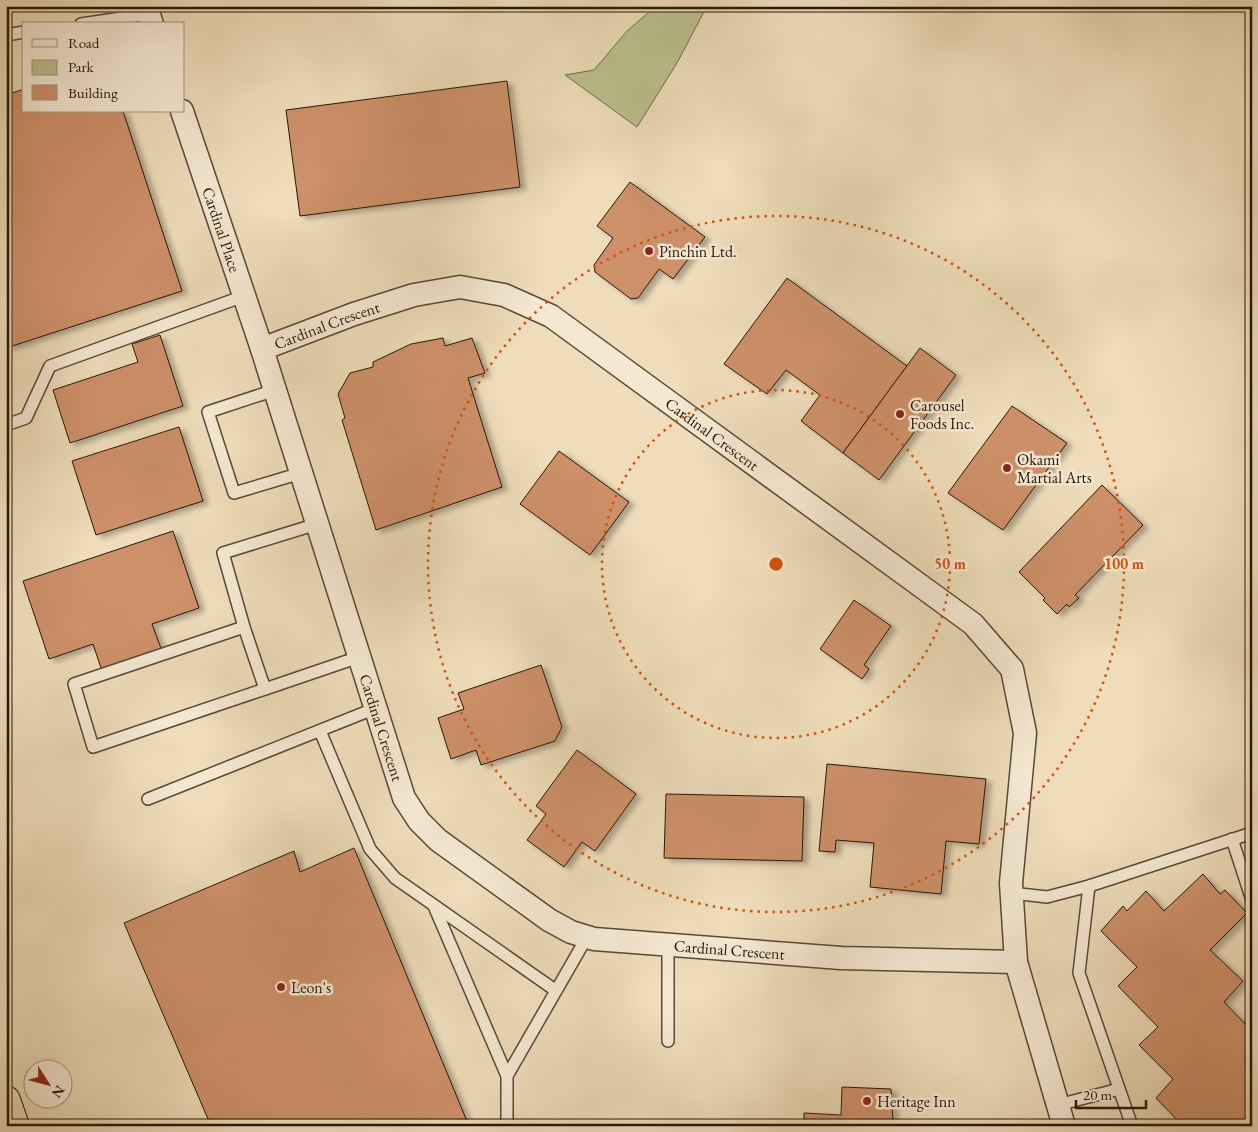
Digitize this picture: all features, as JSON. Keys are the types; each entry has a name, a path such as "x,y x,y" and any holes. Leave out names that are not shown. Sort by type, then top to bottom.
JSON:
{"highway":[{"path":"6,1100 15,1126"}],"street":[{"name":"Cardinal Place","path":"182,112 262,349"},
{"name":"Cardinal Crescent","path":"1016,962 841,958 594,939 571,932 549,920 438,840 420,822 404,798 262,349 354,314 414,295 460,287 504,295 551,316 973,624 1012,669 1025,733 1012,892 1016,962 1037,1028 1061,1115"}],"lane":[{"path":"96,22 149,15"},
{"path":"6,35 22,32"},
{"path":"6,425 26,418 50,366 244,296"},
{"path":"275,390 208,412 234,493 301,473"},
{"path":"265,689 244,627 223,553 318,524"},
{"path":"244,627 74,684 93,747 359,657"},
{"path":"148,799 376,708"},
{"path":"320,730 370,849 395,878 556,990"},
{"path":"1012,892 1047,897 1089,886 1252,833"},
{"path":"1232,839 1252,900"},
{"path":"1089,886 1079,973 1132,1126"},
{"path":"433,904 507,1076 507,1126"},
{"path":"507,1076 588,937"},
{"path":"668,945 668,1042"},
{"path":"1061,1115 1119,1089"}],"green space":[{"path":"656,6 707,6 677,63 637,127 565,75 594,70 627,31"}],"building":[{"path":"507,81 520,187 300,216 286,110"},
{"path":"22,90 22,112 123,112 182,291 6,348 6,95"},
{"name":"Pinchin Ltd.","path":"630,182 705,237 673,279 659,269 638,298 631,299 595,272 594,265 613,238 597,226"},
{"path":"787,278 907,366 843,453 801,421 820,395 786,370 767,394 724,364"},
{"path":"160,335 183,406 70,443 53,390 138,362 132,344"},
{"path":"443,338 445,346 472,338 485,373 468,378 502,487 376,530 342,420 345,418 338,394 350,373 373,367 373,362 411,344"},
{"name":"Carousel Foods Inc.","path":"920,348 956,375 879,480 843,453"},
{"name":"Okami Martial Arts","path":"1012,406 1067,443 1003,530 948,493"},
{"path":"179,427 203,501 96,535 72,461"},
{"path":"559,451 629,502 590,555 520,504"},
{"path":"1102,485 1143,525 1075,595 1079,598 1069,607 1067,604 1057,614 1043,600 1045,598 1019,572"},
{"path":"173,531 199,608 152,624 162,651 102,671 93,644 49,659 23,581"},
{"path":"854,600 891,626 864,665 869,669 862,679 820,649"},
{"path":"541,665 562,727 555,741 481,765 476,750 451,759 438,718 464,709 458,693"},
{"path":"577,750 636,794 595,851 582,842 564,867 527,840 546,814 536,806"},
{"path":"827,764 986,779 979,844 946,841 941,894 870,887 874,843 836,840 835,852 819,851"},
{"path":"666,794 804,797 802,861 664,858"},
{"name":"Leon's","path":"354,848 469,1126 211,1126 124,923 294,851 300,872"},
{"path":"1203,874 1220,894 1225,890 1247,913 1210,950 1243,981 1224,1002 1252,1031 1252,1054 1245,1060 1252,1067 1252,1126 1183,1126 1156,1098 1173,1079 1139,1045 1158,1027 1118,986 1137,967 1101,931 1123,906 1127,911 1146,891 1164,911"},
{"name":"Heritage Inn","path":"842,1087 891,1089 893,1122 977,1123 977,1126 804,1126 804,1113 841,1115"}],"place":[{"name":"Pinchin Ltd.","path":"649,251"},
{"name":"Carousel Foods Inc.","path":"900,414"},
{"name":"Okami Martial Arts","path":"1007,468"},
{"name":"Leon's","path":"281,987"},
{"name":"Heritage Inn","path":"867,1101"}]}
